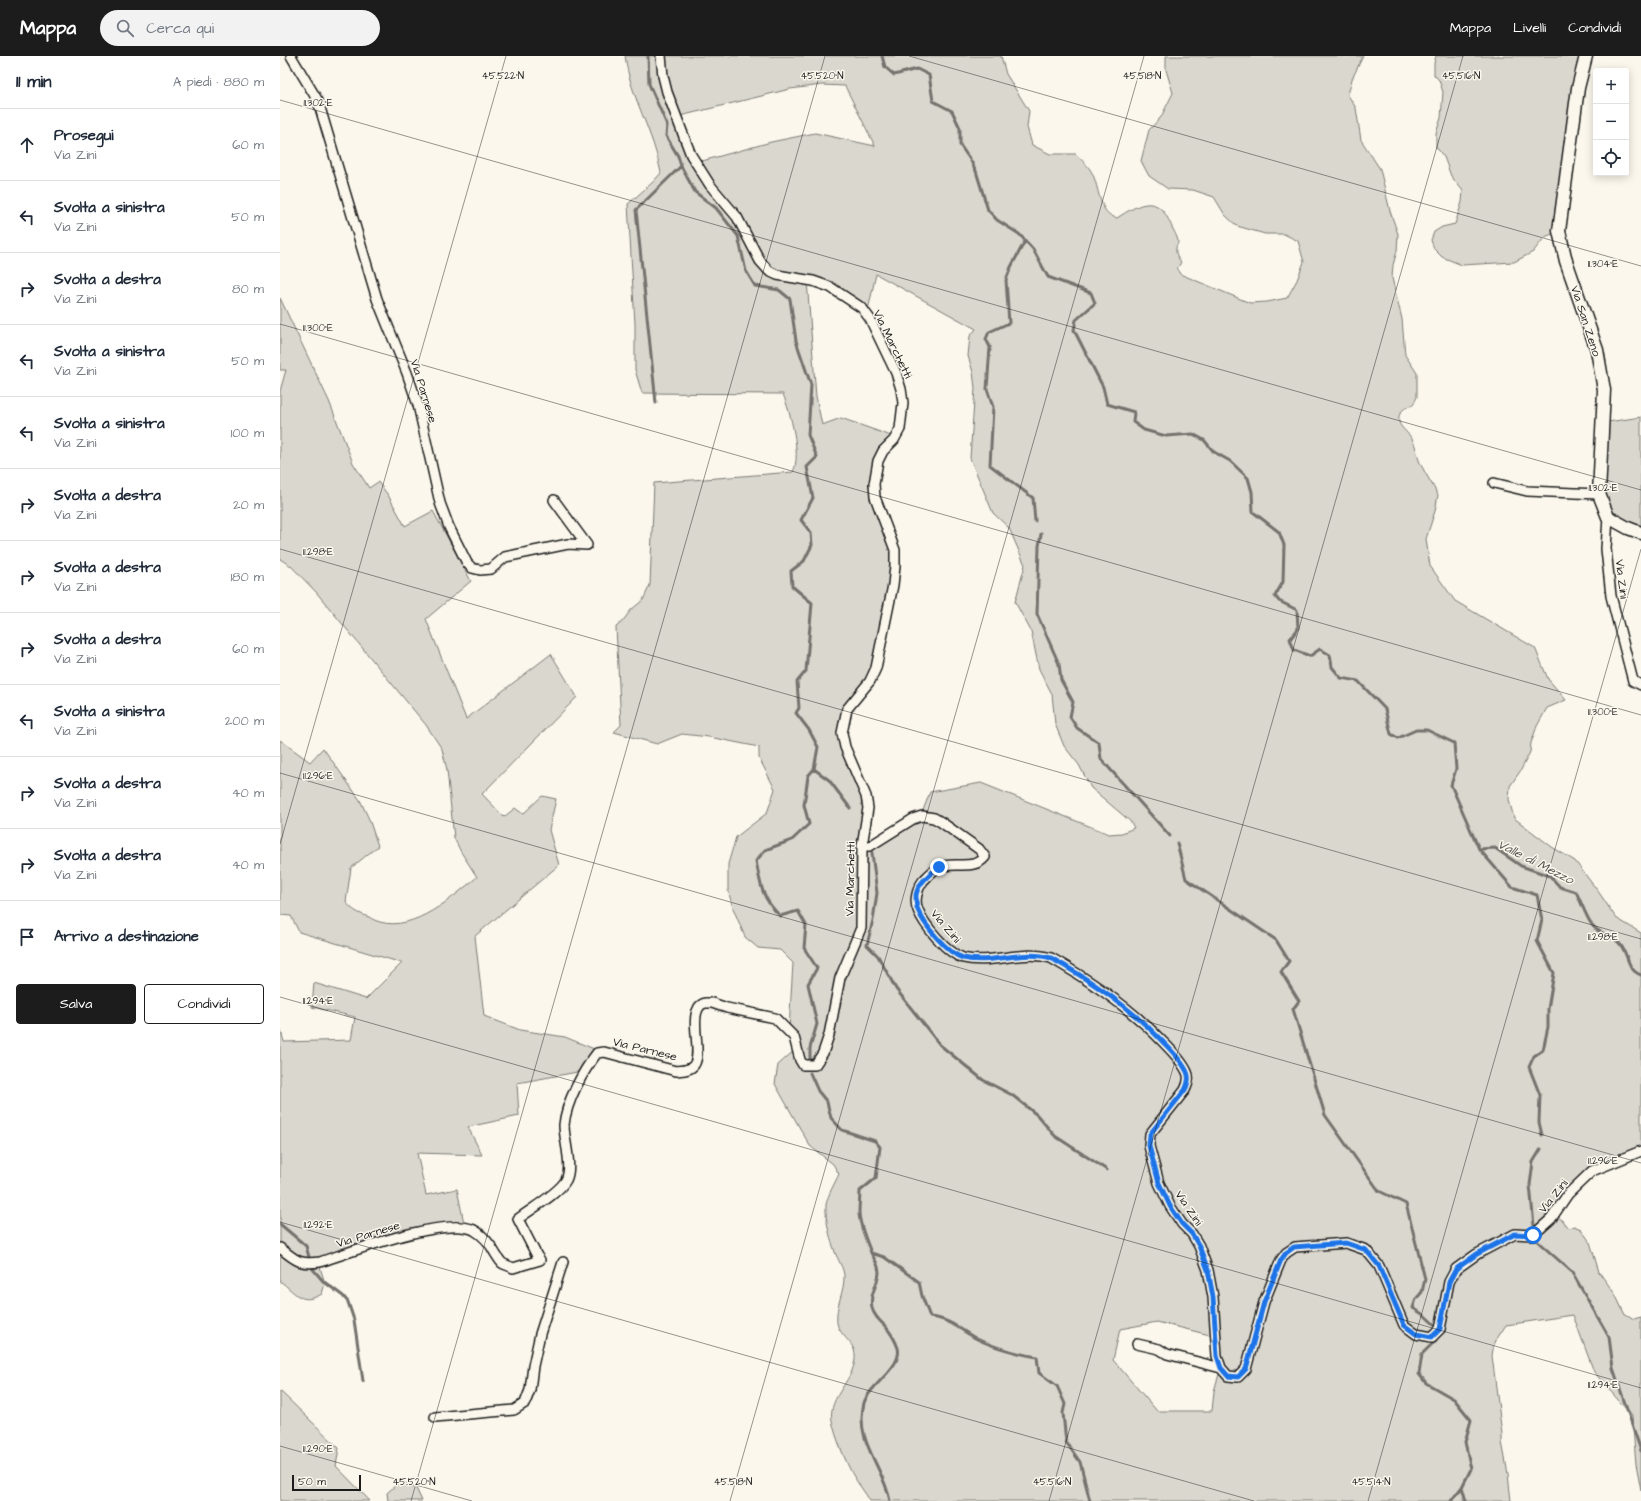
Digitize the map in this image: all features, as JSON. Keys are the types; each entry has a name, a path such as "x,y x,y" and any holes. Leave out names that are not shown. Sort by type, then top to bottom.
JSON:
{"street":[{"name":"Via Parnese","path":"291,56 318,101 377,299 407,373 418,405 440,503 449,527 467,563 472,568 480,570 491,569 505,557 568,544 587,545 554,500"},
{"name":"Via Marchetti","path":"662,56 663,76 667,92 691,155 710,185 737,217 760,261 769,271 777,275 813,281 830,287 862,308 870,319 893,366 901,389 903,403 900,429 894,440 882,451 878,461 874,484 875,497 895,550 893,585 876,668 870,681 847,708 842,733 845,747 866,796 868,808 862,846 861,928 854,947"},
{"name":"Via San Zeno","path":"1586,56 1578,88 1559,231 1566,261 1597,350 1604,390 1599,494"},
{"path":"1494,483 1527,491 1599,494 1608,517 1641,533"},
{"name":"Via Zini","path":"1608,517 1606,549 1611,596 1633,681 1641,685"},
{"name":"Via Zini","path":"862,846 870,846 913,819 922,816 934,818 942,822 979,849 984,857 981,862 974,865 953,864 939,867 922,883 916,894 917,909 943,945 951,952 964,958 982,959 1033,954 1051,958 1109,995 1133,1013 1155,1032 1174,1053 1187,1072 1188,1082 1185,1090 1150,1134 1149,1146 1159,1183 1170,1206 1182,1224 1192,1234 1199,1246 1208,1270 1213,1297 1217,1356 1221,1368 1228,1376 1238,1377 1246,1369 1264,1302 1281,1260 1286,1253 1294,1247 1346,1243 1366,1250 1379,1266 1404,1325 1416,1334 1432,1337 1440,1329 1449,1282 1456,1269 1477,1254 1515,1234 1533,1235 1551,1219 1568,1194 1592,1171 1641,1151"},
{"name":"Via Parnese","path":"280,1248 300,1262 307,1264 320,1262 404,1235 449,1227 475,1230 483,1237 501,1262 513,1268 540,1260 518,1219 561,1186 567,1178 569,1169 564,1126 567,1111 578,1084 590,1062 597,1053 604,1052 676,1071 687,1070 693,1067 697,1058 695,1016 698,1008 704,1002 775,1018 794,1037 800,1060 803,1065 815,1065 823,1053 829,1035 840,978 854,947"},
{"path":"435,1417 514,1410 525,1403 530,1390 533,1366 540,1334 563,1262"},
{"path":"1137,1344 1159,1349 1167,1354 1221,1368"}],"shaded area":[{"path":"625,56 1001,56 1006,74 1029,111 1027,127 1032,145 1050,154 1076,154 1091,170 1095,179 1100,200 1106,211 1111,216 1117,218 1141,205 1148,204 1160,208 1166,215 1177,238 1178,242 1176,252 1181,262 1177,269 1180,274 1250,303 1267,302 1287,298 1297,280 1304,262 1298,241 1284,234 1265,234 1237,226 1225,215 1214,197 1193,190 1168,189 1149,176 1141,161 1149,130 1161,117 1173,93 1166,70 1166,56 1363,56 1352,79 1348,95 1356,108 1361,140 1380,169 1390,211 1398,234 1397,251 1393,265 1392,278 1402,319 1405,355 1417,373 1417,397 1413,405 1407,407 1400,413 1399,422 1401,427 1412,439 1421,465 1438,495 1435,511 1426,539 1430,566 1455,601 1535,648 1548,679 1566,700 1547,708 1537,726 1531,743 1530,752 1521,770 1510,786 1509,800 1514,818 1552,847 1575,861 1616,918 1641,933 1641,1148 1605,1160 1586,1171 1555,1212 1568,1228 1574,1226 1581,1229 1590,1242 1599,1272 1615,1294 1624,1313 1634,1319 1641,1317 1641,1490 1636,1464 1632,1416 1594,1372 1573,1315 1506,1325 1494,1343 1492,1356 1502,1442 1511,1501 870,1501 847,1463 838,1442 832,1421 834,1404 852,1372 855,1354 852,1346 838,1327 837,1323 837,1311 843,1287 844,1275 843,1269 831,1241 826,1217 827,1201 839,1174 833,1164 810,1146 775,1084 778,1065 797,1048 789,1030 793,963 780,950 758,948 745,937 733,908 728,890 728,864 736,837 767,813 775,789 759,758 759,747 709,737 682,734 657,744 614,732 621,725 616,627 631,610 643,600 650,585 654,483 793,472 796,455 796,444 792,422 783,394 642,393 635,370 635,324 628,204 661,173 658,158 628,71","holes":["822,85 845,86 875,146 815,133 771,142 695,163 676,117 790,89","876,274 976,329 970,336 968,356 973,372 975,388 970,458 993,513 1009,528 1025,565 1015,602 1031,631 1039,669 1052,694 1055,724 1064,746 1079,765 1091,788 1131,822 1134,828 1122,833 1109,834 981,783 930,792 922,813 863,846 866,799 841,736 844,710 876,665 894,555 873,476 894,437 841,418 822,425 816,396 807,280 857,304 867,315","1157,1322 1218,1337 1219,1374 1214,1391 1212,1411 1157,1411 1113,1360 1120,1329"]},
{"path":"1436,56 1586,56 1559,231 1545,237 1533,252 1514,262 1462,265 1442,257 1434,249 1431,240 1434,232 1442,227 1455,224 1462,202 1463,191 1451,176 1444,157 1436,147 1436,133 1441,118 1443,92 1439,80 1434,75 1434,63"},
{"path":"280,298 329,401 353,463 369,488 378,482 388,495 405,526 433,511 471,581 426,619 466,719 551,654 577,697 482,794 504,817 515,808 523,814 542,796 556,799 549,830 559,865 475,936 484,1016 520,1030 565,1037 599,1051 583,1071 517,1083 519,1116 468,1127 482,1155 417,1153 426,1195 457,1189 464,1223 444,1223 422,1228 318,1261 325,1283 322,1294 309,1299 295,1294 280,1281 280,1027 284,1042 351,1040 355,1017 312,1007 314,983 366,999 402,963 299,932 291,916 280,915 280,740 310,762 323,748 360,800 369,819 378,846 351,868 346,902 353,910 380,922 393,924 406,922 432,911 445,903 477,877 454,838 447,770 442,749 426,725 316,592 291,566 280,559 280,391 286,370 280,370"},
{"path":"1641,417 1641,533 1608,517 1599,494 1601,423"},
{"path":"280,1391 339,1448 336,1466 370,1501 280,1501"},
{"path":"397,1484 416,1488 422,1501 388,1501 387,1493"}],"waterway":[{"path":"648,56 649,84 667,125 666,136 678,156 681,166 695,192 716,208 738,236 746,271 755,286 779,290 790,299 796,341 811,385 808,435 817,457 807,467 813,498 801,520 811,533 812,545 804,561 791,571 792,586 812,603 806,671 797,682 799,708 796,713 809,730 818,747 814,769 808,776 804,805 809,824 792,840 765,850 756,861 763,891 769,903 780,916 798,911 806,925 804,948 817,968 808,984 817,1024 810,1048 810,1059"},
{"name":"Valle di Mezzo","path":"882,56 885,67 894,75 917,69 929,75 933,101 952,111 960,128 960,145 976,171 988,210 997,220 1019,234 1033,249 1048,277 1091,293 1095,303 1076,320 1074,330 1103,387 1107,404 1134,412 1133,422 1144,430 1166,436 1193,434 1204,440 1214,452 1230,461 1248,478 1252,492 1253,512 1279,532 1284,545 1283,582 1275,596 1279,601 1297,610 1298,629 1290,639 1294,650 1310,656 1320,649 1330,655 1332,667 1341,678 1358,681 1385,709 1391,734 1398,738 1416,730 1427,730 1454,743 1456,769 1451,785 1479,849 1495,848 1521,866 1550,876 1560,887 1576,892 1591,923 1596,929 1619,943 1625,952 1630,965 1636,973 1641,975"},
{"path":"656,403 636,210 681,166"},
{"path":"1025,241 1006,280 1009,323 989,332 986,339 990,347 987,389 993,407 990,465 1033,498 1035,521"},
{"path":"1041,534 1039,546 1037,614 1059,664 1061,680 1073,702 1070,717 1077,728 1099,743 1101,759 1170,836"},
{"path":"814,769 829,780 850,808"},
{"path":"1177,843 1186,879 1276,940 1289,961 1281,972 1299,1001 1293,1009 1325,1115 1379,1191 1406,1204 1425,1279 1422,1292 1416,1299 1413,1308 1424,1315 1436,1326"},
{"path":"1479,849 1512,887 1537,895 1542,920 1537,941 1554,973 1548,1009 1548,1027 1543,1050 1534,1056 1529,1067 1540,1095 1539,1122 1542,1135"},
{"path":"872,853 877,893 867,945 878,956 896,989 940,1045 983,1080 1012,1095 1037,1115 1055,1136 1107,1170"},
{"path":"810,1073 818,1091 827,1102 831,1118 842,1130 875,1141 880,1147 876,1178 860,1191 859,1216 861,1226 871,1253 878,1265 879,1272 871,1303 872,1308 876,1316 891,1334 898,1348 898,1355 896,1362 891,1369 867,1396 864,1403 862,1417 866,1442 887,1489 890,1501"},
{"path":"1534,1226 1530,1185 1533,1162 1541,1149"},
{"path":"280,1224 306,1246 309,1257"},
{"path":"1537,1241 1572,1272 1609,1337 1613,1368 1641,1451"},
{"path":"871,1253 884,1257 919,1282 922,1296 930,1317 949,1322 977,1339 991,1345 1037,1357 1039,1373 1057,1386 1065,1404 1063,1413 1066,1442 1080,1462 1090,1501"},
{"path":"312,1268 323,1281 343,1296 348,1302 354,1320 363,1381"},
{"path":"1436,1340 1422,1354 1419,1374 1426,1383 1454,1399 1471,1420 1465,1442 1471,1469 1462,1487 1466,1501"},
{"path":"1451,1501 1462,1487"}],"route":[{"path":"939,867 922,883 916,894 917,909 943,945 951,952 964,958 982,959 1033,954 1051,958 1109,995 1133,1013 1155,1032 1174,1053 1187,1072 1188,1082 1185,1090 1155,1127 1148,1140 1159,1183 1170,1206 1182,1224 1192,1234 1199,1246 1208,1270 1213,1297 1217,1356 1221,1368 1228,1376 1238,1377 1246,1369 1264,1302 1281,1260 1286,1253 1294,1247 1346,1243 1366,1250 1379,1266 1404,1325 1416,1334 1432,1337 1440,1329 1449,1282 1456,1269 1477,1254 1515,1234 1533,1235"}]}
